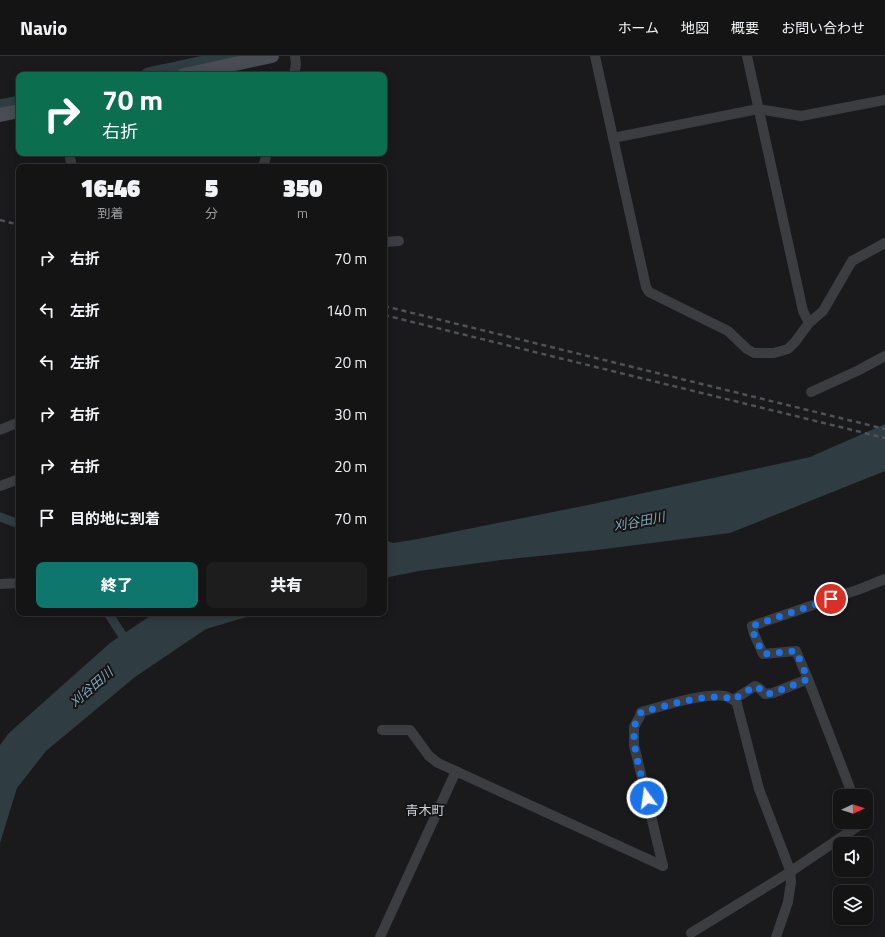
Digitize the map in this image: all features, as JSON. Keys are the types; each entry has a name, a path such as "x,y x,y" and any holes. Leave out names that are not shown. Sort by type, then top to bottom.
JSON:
{"main road":[{"path":"198,72 272,56"},
{"path":"0,115 16,112"}],"street":[{"path":"295,56 296,64 295,72"},
{"path":"595,56 646,287 649,292 728,331 747,349 754,353 774,353 788,349 809,323 823,311 852,261 885,243"},
{"path":"747,56 803,311 809,323"},
{"path":"613,138 758,109 801,116 885,100"},
{"path":"387,242 399,241"},
{"path":"811,392 857,371 885,356"},
{"path":"0,430 16,423"},
{"path":"0,486 16,480"},
{"path":"850,789 796,651 763,654 752,626 885,579"},
{"path":"0,584 16,583"},
{"path":"733,700 755,686 765,694 773,693 808,679"},
{"path":"382,730 410,730 429,756 438,763 663,866 634,745 634,727 641,712 708,696 726,696 736,700 759,790 790,872 791,882 788,902 776,937"},
{"path":"380,937 456,771"},
{"path":"691,933 790,872 854,829"}],"water":[{"name":"刈谷田川","path":"885,424 885,471 730,533 597,550 501,560 419,571 387,577 387,541 393,543 418,539 593,504 810,457"},
{"name":"刈谷田川","path":"151,616 250,616 206,629 135,677 46,751 17,788 0,843 0,745 9,733 110,643"}],"waterway":[{"path":"162,72 237,56"},
{"path":"0,107 16,104"},
{"path":"0,517 16,523"},
{"path":"110,616 128,644"}],"railway":[{"path":"0,220 16,224"},
{"path":"387,307 885,429"},
{"path":"387,316 885,438"}],"district":[{"name":"青木町","path":"425,810"}],"route":[{"path":"647,798 634,745 634,727 641,712 708,696 726,696 733,700 755,686 765,694 773,693 808,679 796,651 763,654 752,626 831,599"}]}
